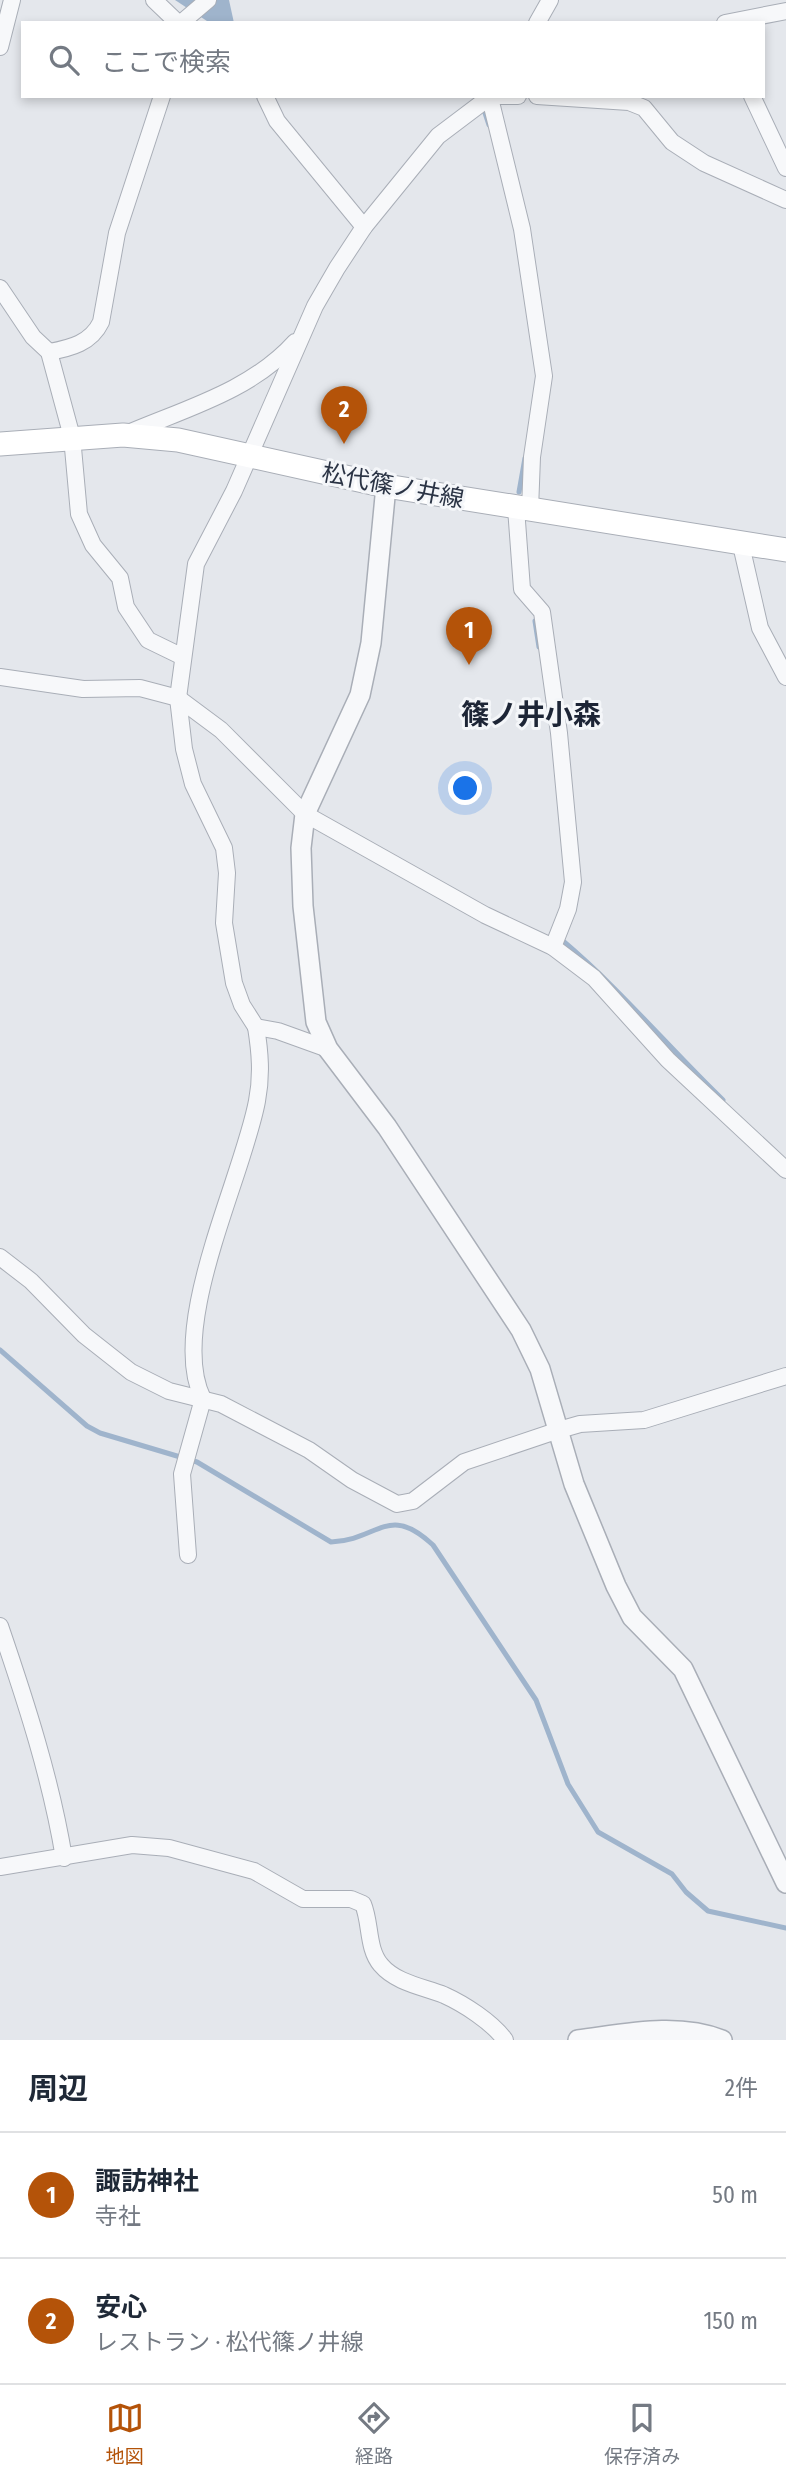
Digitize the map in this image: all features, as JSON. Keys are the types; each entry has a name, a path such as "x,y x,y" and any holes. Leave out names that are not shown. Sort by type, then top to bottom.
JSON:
{"main road":[{"name":"松代篠ノ井線","path":"0,444 123,435 178,440 386,486 741,545 786,550"}],"street":[{"path":"0,47 12,0"},
{"path":"154,0 183,21 208,0"},
{"path":"538,21 550,0"},
{"path":"735,21 786,11"},
{"path":"49,352 69,348 96,334 101,322 117,233 161,98"},
{"path":"266,98 277,121 364,227"},
{"path":"188,1555 186,1458 199,1421 202,1399 194,1382 193,1358 202,1291 257,1101 261,1062 256,1027 242,1005 234,983 224,923 227,873 224,848 193,784 184,749 178,698 196,564 234,491 315,306 364,227 438,136 487,98"},
{"path":"488,98 522,229 544,376 523,509 522,589 542,612 559,733 573,882 568,909 553,947"},
{"path":"568,98 629,102 644,108 672,142 704,163 786,200"},
{"path":"753,98 786,167"},
{"path":"0,288 33,337 49,352 72,437 79,514 93,545 120,578 126,607 148,640 183,657"},
{"path":"123,435 214,399 287,352 302,335"},
{"path":"386,486 371,643 360,695 305,814 301,848 304,919 316,1022 328,1049 387,1127 521,1330 540,1369 574,1484 616,1586 632,1616 683,1669 786,1883"},
{"path":"741,545 760,628 786,677"},
{"path":"0,677 83,689 140,688 178,698 221,730 305,814 485,915 553,947 594,978 668,1060 786,1171"},
{"path":"256,1027 278,1031 328,1049"},
{"path":"0,1257 31,1282 84,1335 131,1372 169,1391 221,1404 309,1450 352,1480 397,1504 413,1500 464,1462 559,1430 580,1424 644,1420 786,1376"},
{"path":"0,1626 38,1750 47,1770 64,1858"},
{"path":"0,1867 132,1845 169,1848 254,1871 303,1899 351,1899 363,1904 373,1953 380,1965 390,1973 457,2003 480,2017 505,2040"},
{"path":"578,2040 649,2031 706,2034 722,2040"}],"water":[{"path":"175,0 229,0 234,21 207,21"}],"waterway":[{"path":"485,113 489,125"},
{"path":"519,492 525,458"},
{"path":"535,621 539,647"},
{"path":"563,941 605,979 723,1100"},
{"path":"0,1350 87,1426 100,1433 197,1462 331,1542 347,1540 394,1525 418,1533 433,1545 536,1700 568,1784 598,1832 672,1874 686,1892 708,1911 786,1928"}],"place":[{"name":"安心","path":"344,444"},
{"name":"諏訪神社","path":"469,665"}],"district":[{"name":"篠ノ井小森","path":"531,714"}]}
